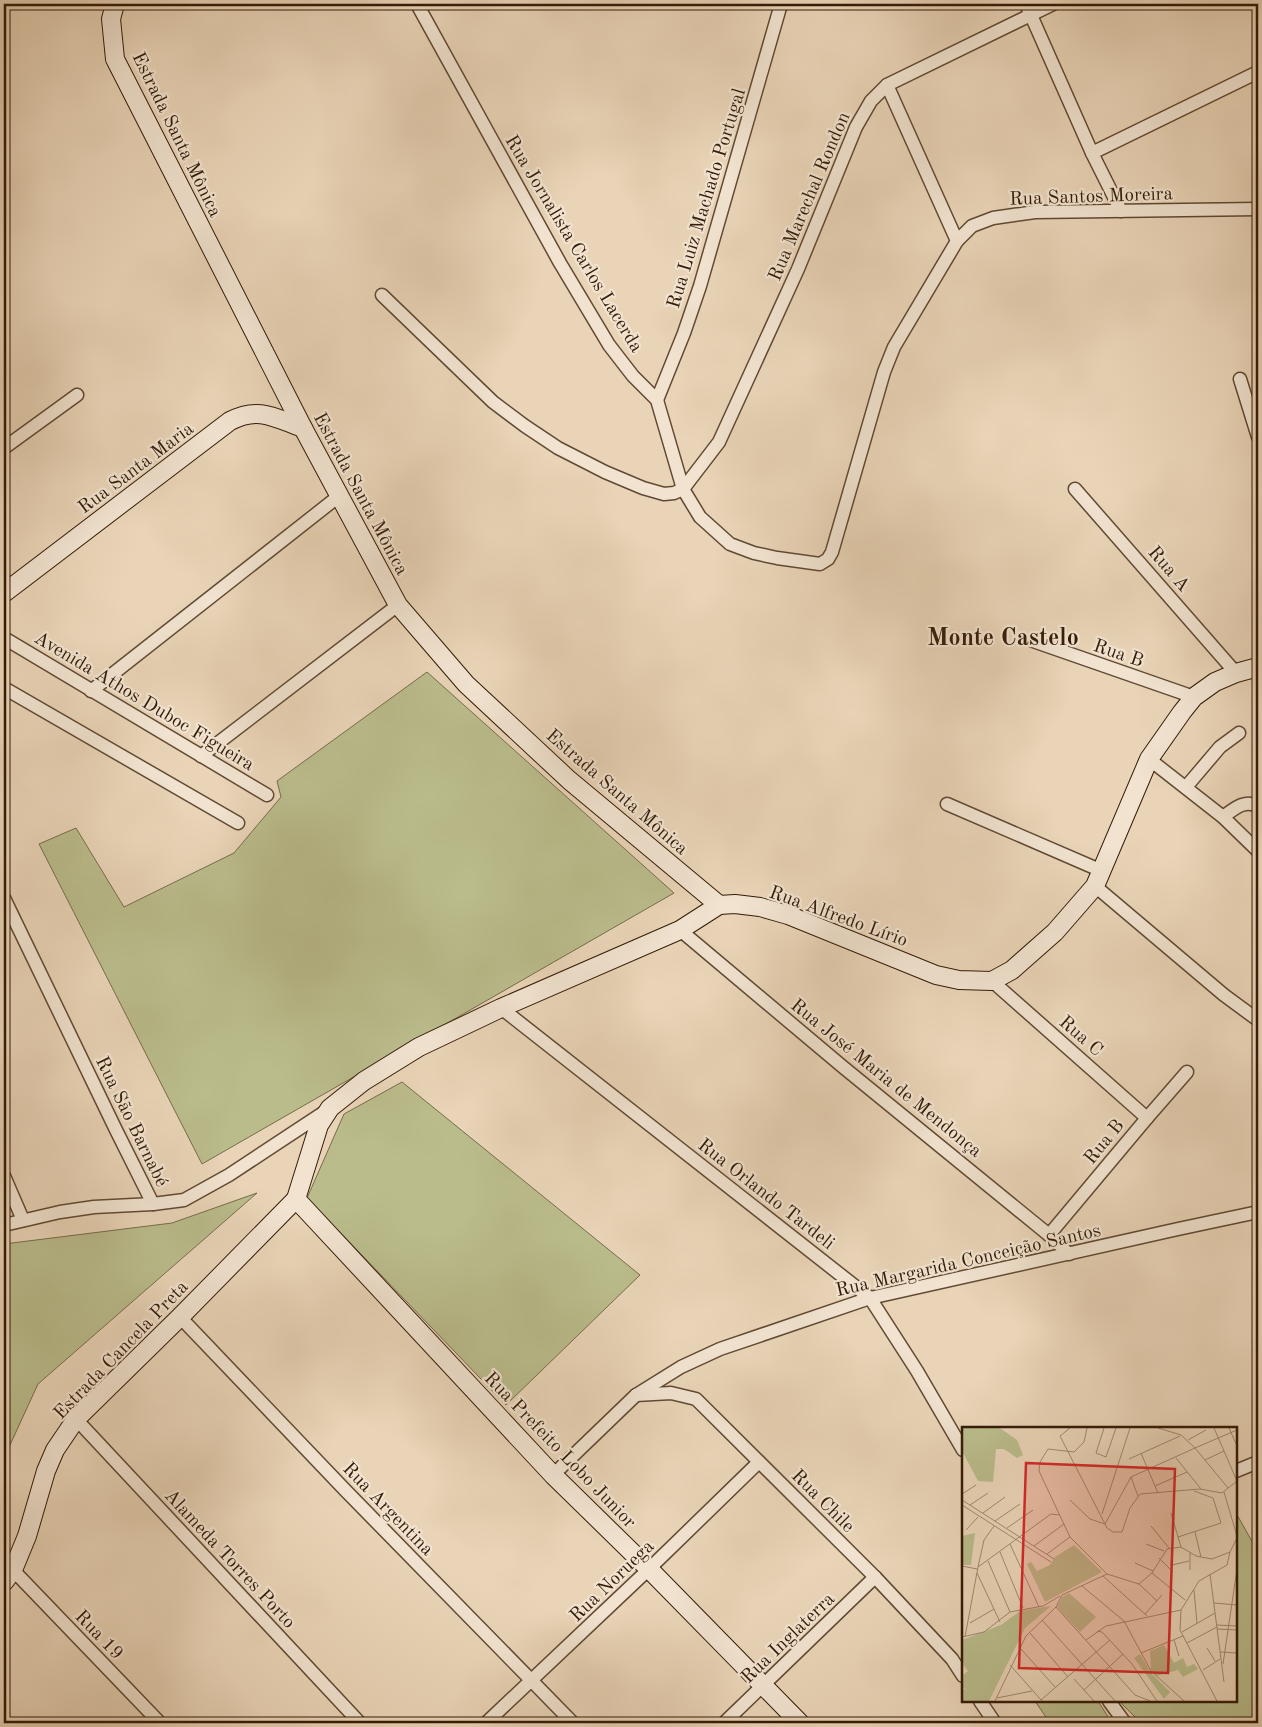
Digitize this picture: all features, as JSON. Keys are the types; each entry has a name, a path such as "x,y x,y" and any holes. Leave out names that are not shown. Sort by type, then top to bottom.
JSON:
{"main road":[{"name":"Estrada Santa Mônica","path":"115,4 112,19 115,59 303,428 398,604 466,684 569,780 719,906"},
{"name":"Rua Santa Maria","path":"4,593 242,414 255,413 266,415 303,428"},
{"path":"992,981 1012,970 1055,932 1099,878 1149,759 1163,736 1194,697 1215,682 1258,666"},
{"name":"Rua Alfredo Lírio","path":"296,1199 319,1126 330,1108 364,1081 419,1047 501,1008 680,930 719,906 735,904 760,907 788,915 936,975 959,980 992,981"},
{"name":"Estrada Cancela Preta","path":"8,1576 27,1536 46,1471 55,1450 76,1419 296,1199"},
{"name":"Rua Prefeito Lobo Junior","path":"296,1199 553,1475 649,1569 800,1723"}],"street":[{"name":"Rua Jornalista Carlos Lacerda","path":"417,4 560,263 609,345 633,376 657,400 683,489 700,518 730,544 769,557 820,564"},
{"name":"Rua Luiz Machado Portugal","path":"657,400 684,333 700,286 780,4"},
{"name":"Rua Marechal Rondon","path":"683,489 719,442 798,269 856,128 871,102 887,86 1028,9 1053,4"},
{"path":"1028,9 1092,153 1121,211"},
{"path":"1092,153 1258,72"},
{"path":"887,86 957,240"},
{"name":"Rua Santos Moreira","path":"820,564 828,559 832,552 884,372 894,347 957,240 972,226 993,218 1035,212 1258,209"},
{"path":"382,294 493,402 558,448 605,472 643,488 670,494 683,489"},
{"path":"1240,379 1258,437"},
{"path":"4,448 77,395"},
{"name":"Rua A","path":"1075,489 1236,673"},
{"path":"91,691 339,496"},
{"path":"201,756 398,604"},
{"name":"Avenida Athos Duboc Figueira","path":"4,638 267,795"},
{"name":"Rua B","path":"1033,641 1194,697"},
{"path":"4,688 238,823"},
{"path":"1186,787 1220,747 1240,733"},
{"path":"1149,759 1223,818 1258,851"},
{"path":"1223,818 1244,804 1250,802 1258,806"},
{"path":"947,804 1099,878 1230,999 1258,1020"},
{"name":"Rua São Barnabé","path":"4,898 153,1204 184,1200 204,1190 330,1108"},
{"name":"Rua José Maria de Mendonça","path":"680,930 1049,1235 1069,1254"},
{"name":"Rua C","path":"992,981 1147,1118"},
{"name":"Rua Orlando Tardeli","path":"501,1008 870,1298 918,1371 962,1448"},
{"name":"Rua B","path":"1049,1235 1187,1072"},
{"path":"4,1176 23,1220"},
{"path":"4,1225 60,1212 94,1207 153,1204"},
{"name":"Rua Margarida Conceição Santos","path":"553,1475 636,1395 681,1367 720,1349 870,1298 1178,1228 1258,1212"},
{"name":"Rua Argentina","path":"180,1317 346,1491 573,1723"},
{"name":"Rua Chile","path":"636,1395 671,1393 696,1399 875,1577 952,1659 962,1674"},
{"name":"Alameda Torres Porto","path":"76,1419 360,1723"},
{"name":"Rua Noruega","path":"486,1723 759,1462"},
{"path":"1237,1471 1258,1462"},
{"name":"Rua 19","path":"8,1576 160,1723"},
{"name":"Rua Inglaterra","path":"724,1723 875,1577"},
{"path":"981,1702 995,1723"},
{"path":"1110,1702 1126,1723"}],"green space":[{"path":"427,672 674,893 202,1164 39,844 76,828 124,907 234,853 281,797 277,781"},
{"path":"402,1082 640,1275 506,1405 307,1198 344,1114"},
{"path":"257,1193 38,1384 4,1458 4,1244 172,1223"},
{"path":"1237,1515 1258,1552 1258,1722 1141,1723 1120,1702 1237,1702"},
{"path":"1036,1702 1099,1702 1112,1723 1050,1723"}],"district":[{"name":"Monte Castelo","path":"1003,637"}]}
